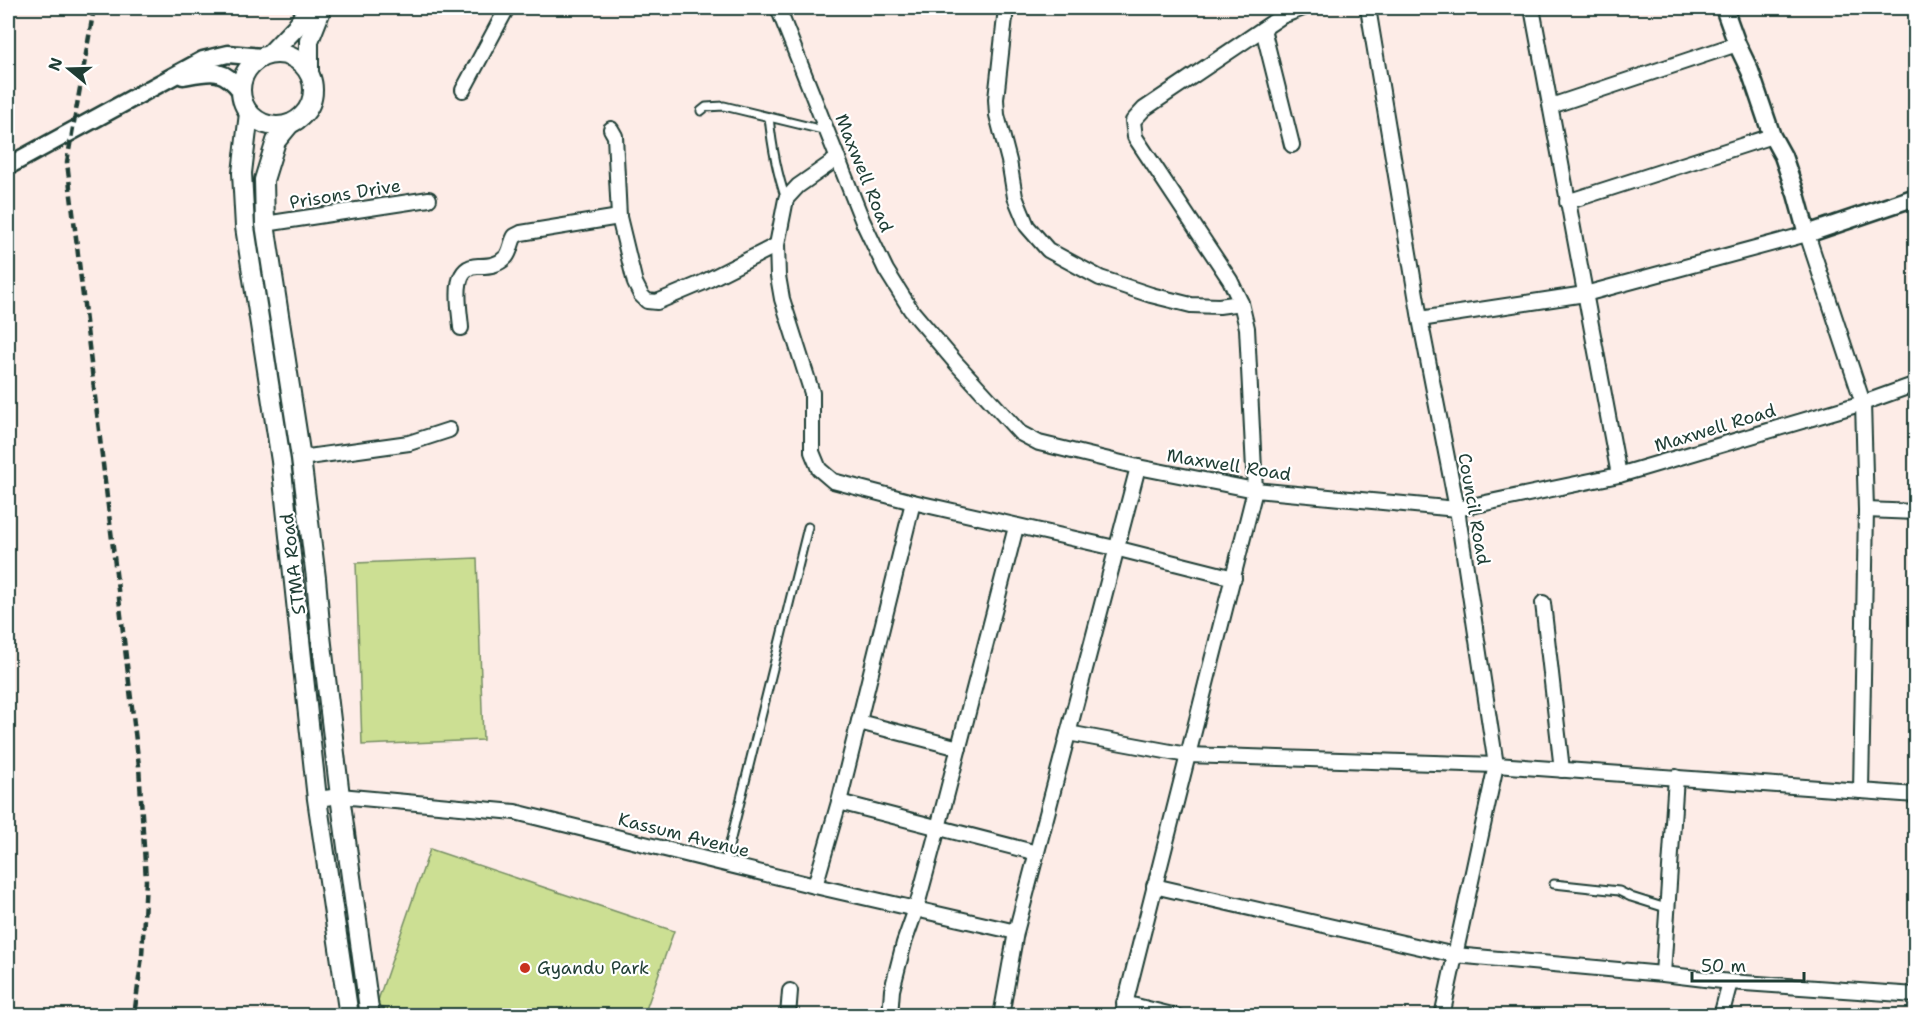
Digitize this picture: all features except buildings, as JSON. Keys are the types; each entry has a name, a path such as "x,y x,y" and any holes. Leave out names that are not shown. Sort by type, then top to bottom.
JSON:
{"main road":[{"path":"309,8 296,27 266,55 250,65 243,77 241,91 243,103 249,112 261,122 275,126 290,124 303,115 311,102 314,87 309,72 309,41 322,8"},
{"path":"266,55 285,54 299,60 309,72"},
{"name":"STMA Road","path":"249,112 242,173 244,216 281,461 317,799 349,1016"},
{"name":"STMA Road","path":"290,124 276,141 264,180 265,224 301,458 340,796 370,1016"}],"street":[{"path":"463,90 507,8"},
{"name":"Maxwell Road","path":"778,8 868,232 886,270 912,310 1006,419 1020,433 1039,443 1138,467 1255,490 1457,509 1619,475 1863,403 1916,384"},
{"path":"1006,8 996,99 997,115 1010,160 1015,197 1027,226 1048,250 1100,278 1191,305 1219,306 1241,303"},
{"path":"1176,1016 1123,1009 1255,490 1247,328 1241,303 1230,280 1135,137 1133,121 1144,109 1282,16 1303,8"},
{"name":"Council Road","path":"1368,8 1420,319 1457,509 1496,765 1442,1016"},
{"path":"1532,8 1619,475"},
{"path":"1724,8 1737,44 1750,70 1772,136 1783,156 1863,403 1866,510 1861,791"},
{"path":"1263,29 1292,145"},
{"path":"1551,106 1737,44"},
{"path":"8,166 203,60 228,54 266,55"},
{"path":"168,80 204,72 217,72 230,77 241,91"},
{"path":"611,129 615,136 619,217 635,283 647,301 657,302 777,245"},
{"path":"1567,202 1772,136"},
{"path":"838,158 798,186 786,199 777,245 778,276 782,299 812,393 812,452 819,469 833,481 1234,578"},
{"path":"1420,319 1585,294 1807,234 1916,197"},
{"name":"Prisons Drive","path":"265,224 429,199"},
{"path":"461,328 459,285 461,274 467,268 477,265 489,267 501,261 507,257 515,236 521,233 619,217"},
{"path":"301,458 409,443 449,430"},
{"path":"1001,1016 1016,932 1138,467"},
{"path":"815,886 839,802 913,502"},
{"path":"1866,510 1916,512"},
{"path":"890,1016 892,990 938,828 1016,526"},
{"path":"1543,603 1562,770"},
{"path":"859,722 959,748"},
{"path":"1068,733 1187,755 1496,765 1916,795"},
{"path":"1663,974 1676,777"},
{"name":"Kassum Avenue","path":"317,799 340,796 515,812 815,886 1016,932"},
{"path":"839,802 1037,853"},
{"path":"1154,886 1455,955 1730,982 1916,995"},
{"path":"1721,1016 1730,982"},
{"path":"788,1016 790,991"}],"lane":[{"path":"702,111 706,107 724,106 828,131"},
{"path":"769,117 772,153 786,199"},
{"path":"725,864 808,527"},
{"path":"1554,884 1619,891 1666,908"}],"green space":[{"path":"477,558 483,740 362,745 356,563"},
{"name":"Gyandu Park","path":"430,849 674,931 644,1015 406,1016 376,1006"}],"railway":[{"path":"94,8 67,162 139,766 146,880 142,956 134,1016"}],"place":[{"name":"Gyandu Park","path":"525,968"}]}
